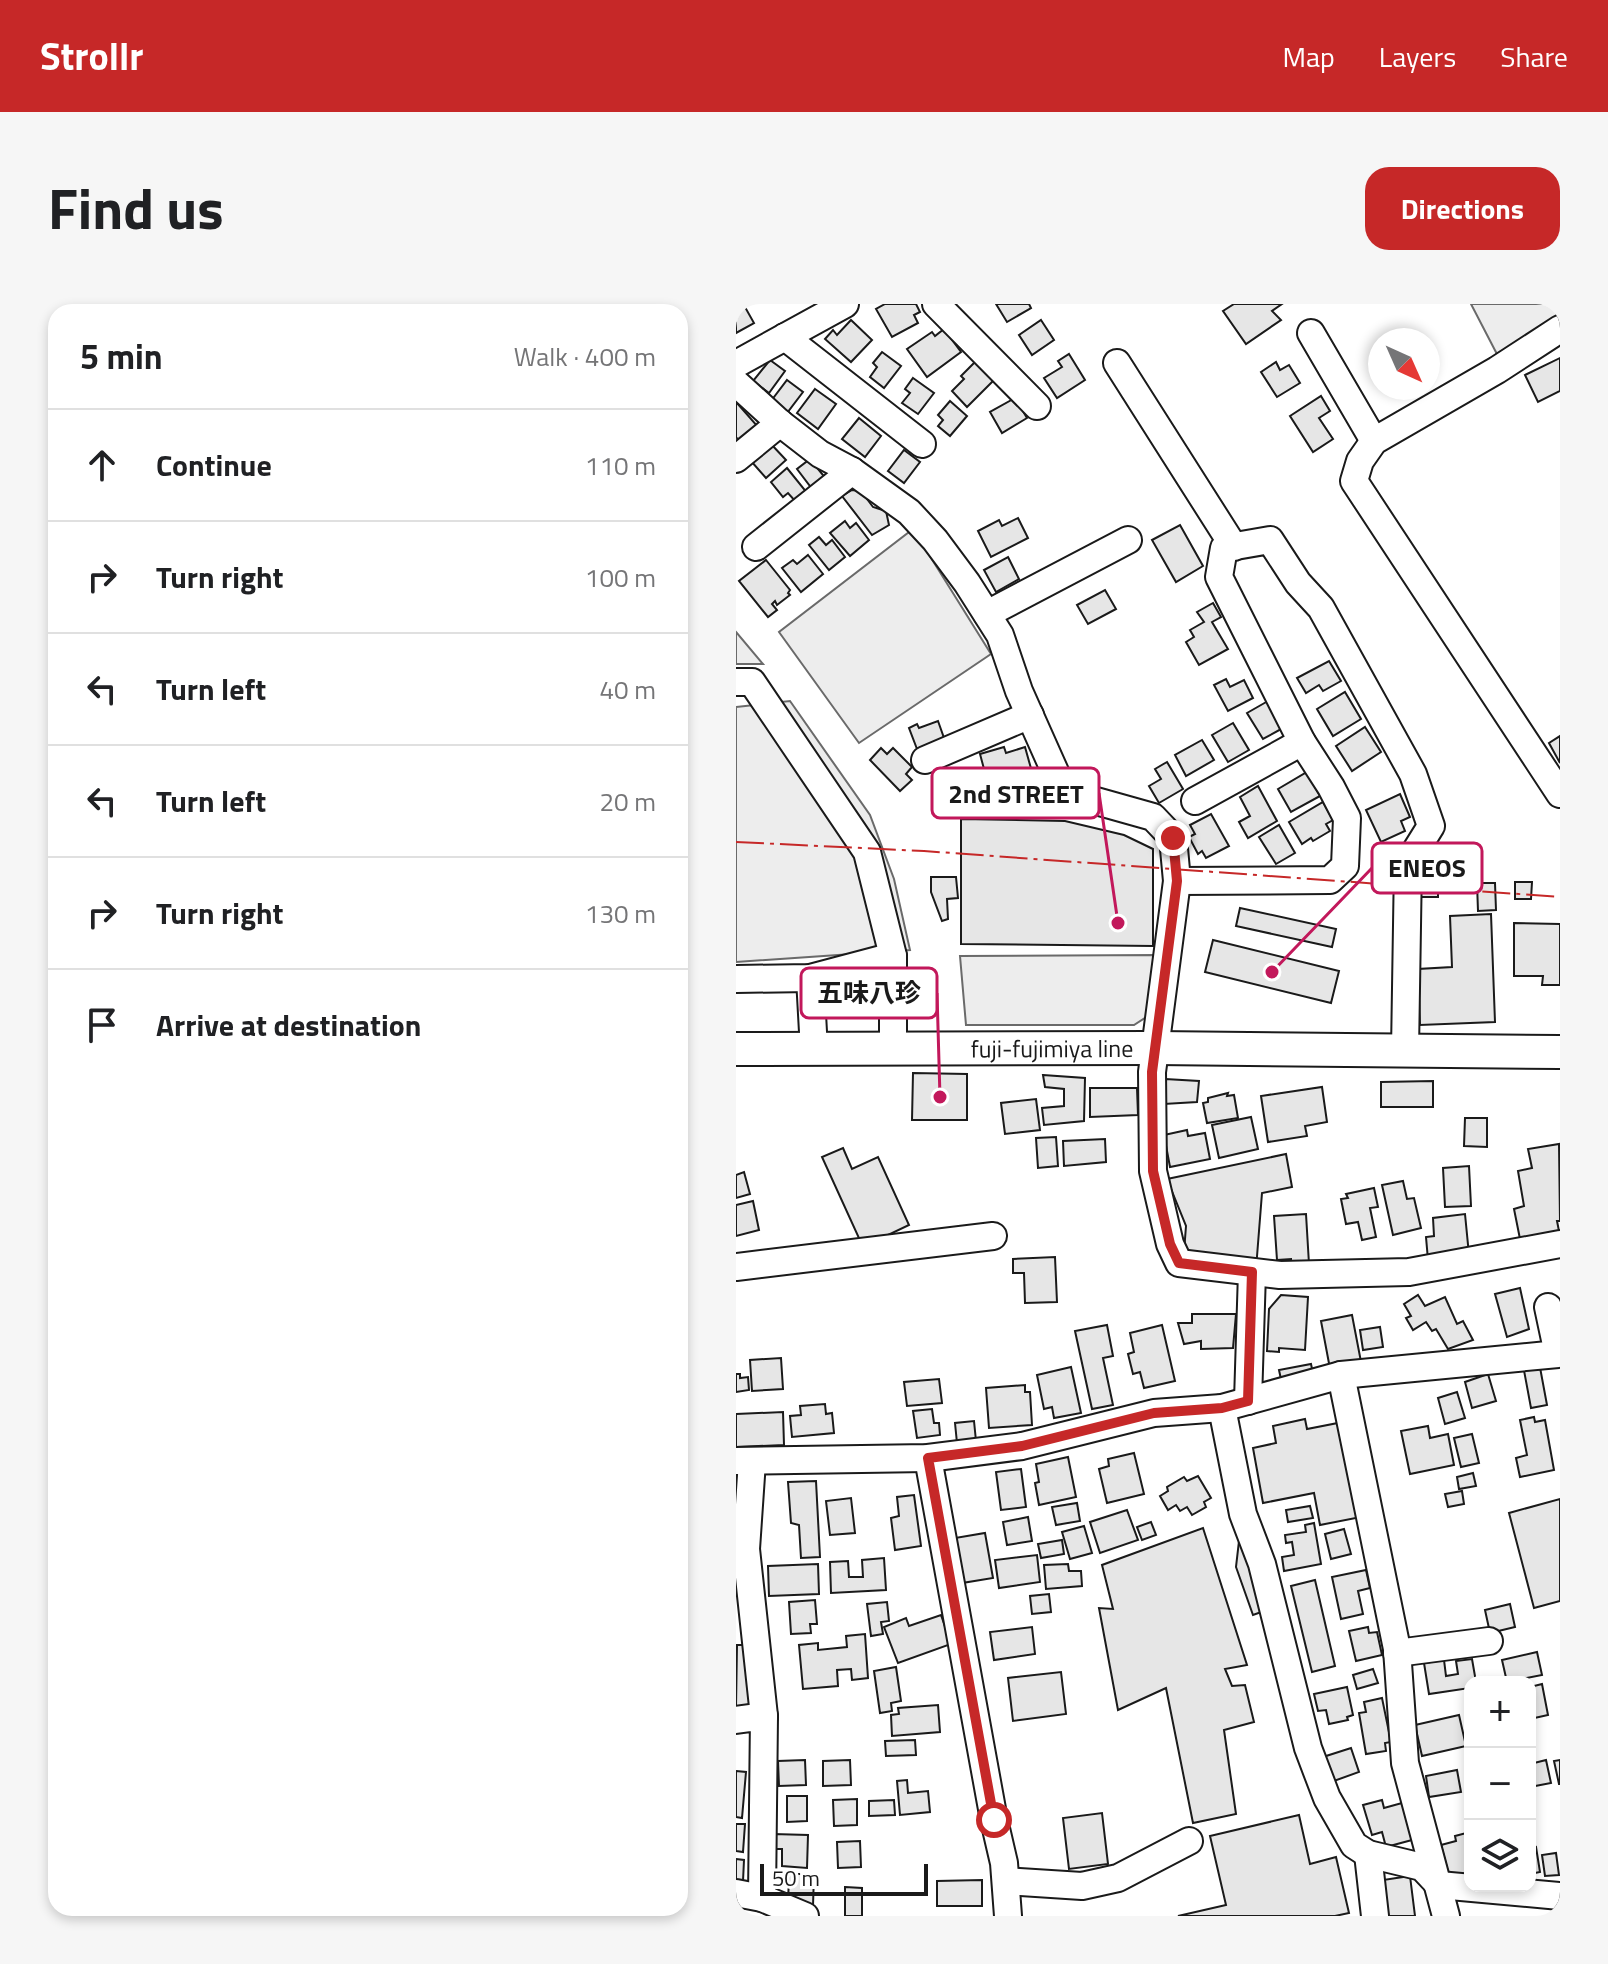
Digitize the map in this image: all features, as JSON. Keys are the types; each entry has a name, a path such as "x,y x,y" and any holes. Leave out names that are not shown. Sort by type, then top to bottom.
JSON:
{"main road":[{"name":"fuji-fujimiya line","path":"736,1049 1156,1048 1560,1052"}],"street":[{"path":"736,364 845,304"},
{"path":"936,304 1037,406"},
{"path":"1560,329 1497,370 1374,441 1360,461 1354,481 1560,794"},
{"path":"1311,333 1374,441"},
{"path":"785,337 922,444"},
{"path":"1117,363 1234,547"},
{"path":"736,383 820,454 852,471 909,512 959,572 1000,635 1030,715 1064,792 1153,817 1173,838 1177,881 1152,1072 1153,1171 1170,1244 1179,1263 1280,1275 1409,1272 1560,1244"},
{"path":"736,459 780,423"},
{"path":"756,547 852,471"},
{"path":"987,614 1128,540"},
{"path":"1177,881 1330,880 1345,866 1347,818 1302,742 1219,577 1224,548 1270,540 1298,583 1321,608 1413,774 1431,826 1408,863 1405,1051"},
{"path":"736,682 752,682 867,852 893,956 893,1050"},
{"path":"925,760 1030,715"},
{"path":"1195,801 1302,742"},
{"path":"736,979 810,978 893,956"},
{"path":"810,978 814,1050"},
{"path":"736,1267 993,1236"},
{"path":"1248,1401 1252,1272"},
{"path":"805,1916 749,1895 764,1716 746,1549 744,1461 928,1458 1022,1446 1154,1413 1222,1408 1341,1375 1559,1354 1548,1307"},
{"path":"1341,1375 1397,1653 1405,1763 1446,1916"},
{"path":"1222,1408 1243,1514 1262,1564 1308,1748 1327,1798 1354,1845 1368,1854 1422,1867 1439,1885 1560,1896"},
{"path":"928,1458 1006,1881 1004,1915"},
{"path":"1397,1653 1489,1641"},
{"path":"736,1720 764,1716"},
{"path":"1006,1881 1082,1886 1118,1878 1189,1841"},
{"path":"1368,1854 1375,1916"}],"shaded area":[{"path":"1471,304 1560,304 1560,320 1499,358"},
{"path":"913,529 991,654 859,743 779,632"},
{"path":"736,632 763,664 736,664"},
{"path":"790,701 870,815 894,879 910,950 736,962 736,707"},
{"path":"1156,955 1151,1014 1134,1025 966,1025 960,956"}],"building":[{"path":"736,304 741,309 745,307 754,323 736,333"},
{"path":"885,304 916,304 920,312 914,315 918,323 892,337 876,309"},
{"path":"996,304 1029,304 1031,308 1007,322"},
{"path":"1234,304 1282,304 1272,311 1281,320 1246,344 1223,311"},
{"path":"851,320 872,340 851,362 825,339 833,330 837,335"},
{"path":"1041,320 1054,340 1032,355 1019,335"},
{"path":"944,329 961,352 927,377 907,349 932,332 935,336"},
{"path":"882,352 901,366 884,388 870,377 877,367 873,363"},
{"path":"1069,354 1085,380 1057,398 1044,378 1062,367 1058,361"},
{"path":"1560,358 1560,391 1538,402 1525,375"},
{"path":"978,359 997,377 967,407 952,391 964,379 961,376"},
{"path":"770,360 785,371 769,393 753,381"},
{"path":"1276,362 1280,370 1289,365 1300,383 1277,397 1261,372"},
{"path":"913,378 934,393 918,414 902,403 910,393 905,389"},
{"path":"787,380 803,392 787,413 771,401"},
{"path":"815,389 836,404 818,429 797,413"},
{"path":"1321,396 1330,411 1319,418 1333,439 1313,452 1290,416"},
{"path":"1015,398 1027,418 1002,433 990,412"},
{"path":"950,401 967,416 950,436 938,426 943,420 938,415"},
{"path":"736,402 759,428 740,442 736,437"},
{"path":"859,418 881,436 865,457 842,439"},
{"path":"771,444 786,460 766,478 751,461"},
{"path":"904,450 920,462 904,483 888,471"},
{"path":"810,459 827,480 813,490 797,469"},
{"path":"787,468 808,494 797,503 788,493 783,497 771,482"},
{"path":"852,490 861,491 873,507 886,511 889,525 872,535 842,496"},
{"path":"1018,518 1028,538 991,557 978,531 999,520 1002,526"},
{"path":"845,521 850,528 856,523 869,540 850,556 830,533"},
{"path":"1180,525 1203,566 1176,582 1152,540"},
{"path":"819,537 826,545 832,540 845,557 829,570 809,545"},
{"path":"808,555 823,574 801,592 782,568 793,560 797,564"},
{"path":"1008,557 1019,579 996,592 984,570"},
{"path":"766,560 790,590 790,595 777,605 775,601 772,604 777,610 768,617 739,581"},
{"path":"1105,590 1116,609 1088,624 1077,605"},
{"path":"1213,603 1221,617 1212,622 1228,649 1199,665 1186,642 1194,637 1190,630 1204,622 1197,612"},
{"path":"1329,661 1341,681 1323,691 1319,685 1306,693 1297,678"},
{"path":"1226,679 1230,687 1244,680 1253,698 1228,711 1214,685"},
{"path":"1345,692 1361,719 1333,736 1317,709"},
{"path":"1268,701 1283,728 1263,739 1247,713"},
{"path":"938,721 944,738 917,749 909,728"},
{"path":"1233,723 1249,750 1228,762 1212,735"},
{"path":"1365,727 1381,752 1352,771 1336,746"},
{"path":"1560,736 1560,763 1549,743"},
{"path":"1202,740 1214,760 1186,776 1175,755"},
{"path":"1004,747 1006,753 1025,747 1032,772 988,784 980,754"},
{"path":"881,748 887,754 893,748 912,767 906,774 912,780 900,791 870,760"},
{"path":"1167,762 1183,789 1159,803 1149,786 1161,779 1155,769"},
{"path":"1307,772 1320,796 1291,812 1278,789"},
{"path":"1258,786 1277,821 1248,838 1239,822 1250,816 1240,797"},
{"path":"1400,794 1410,817 1401,821 1405,831 1381,842 1366,810"},
{"path":"1323,802 1333,820 1326,824 1330,831 1302,844 1289,822"},
{"path":"1211,814 1229,846 1206,858 1202,851 1198,854 1189,837 1195,834 1190,825"},
{"path":"961,819 1065,821 1124,835 1153,849 1153,946 961,944"},
{"path":"1279,825 1295,853 1276,864 1259,837"},
{"path":"1420,868 1438,870 1438,897 1417,897"},
{"path":"931,877 956,877 958,898 947,899 948,919 942,921 931,892"},
{"path":"1515,882 1532,882 1531,899 1515,899"},
{"path":"1477,883 1495,883 1496,910 1478,911"},
{"path":"1240,908 1336,929 1332,947 1236,926"},
{"path":"1491,914 1495,1022 1420,1025 1418,969 1452,967 1450,916"},
{"path":"1514,923 1560,924 1560,985 1542,985 1543,976 1514,976"},
{"path":"1213,940 1339,971 1331,1003 1205,972"},
{"path":"913,1073 967,1074 967,1120 912,1120"},
{"path":"1043,1075 1085,1078 1084,1121 1044,1125 1042,1108 1064,1106 1064,1089 1045,1087"},
{"path":"1165,1079 1199,1081 1197,1102 1164,1104"},
{"path":"1433,1081 1433,1107 1381,1107 1381,1082"},
{"path":"1322,1087 1327,1122 1305,1126 1307,1136 1268,1142 1261,1096"},
{"path":"1090,1088 1137,1088 1138,1115 1090,1117"},
{"path":"1228,1093 1227,1096 1234,1095 1238,1118 1207,1123 1203,1103 1208,1102 1208,1098"},
{"path":"1036,1099 1040,1130 1005,1134 1001,1103"},
{"path":"1251,1117 1258,1149 1219,1158 1212,1125"},
{"path":"1465,1118 1487,1118 1487,1147 1464,1146"},
{"path":"1187,1130 1188,1136 1205,1133 1210,1159 1170,1167 1164,1135"},
{"path":"1056,1137 1058,1166 1038,1168 1036,1138"},
{"path":"1105,1139 1106,1162 1064,1166 1063,1141"},
{"path":"1559,1144 1560,1221 1557,1221 1560,1236 1521,1244 1514,1209 1524,1206 1518,1171 1532,1168 1528,1149"},
{"path":"843,1148 852,1169 878,1157 909,1225 863,1247 822,1157"},
{"path":"1286,1154 1292,1187 1262,1193 1256,1269 1184,1252 1186,1226 1167,1179"},
{"path":"1469,1166 1471,1206 1445,1207 1443,1168"},
{"path":"744,1172 750,1194 736,1198 736,1175"},
{"path":"1403,1181 1407,1199 1414,1198 1421,1228 1393,1235 1382,1185"},
{"path":"1374,1188 1378,1207 1370,1208 1376,1237 1362,1240 1358,1222 1346,1224 1341,1199 1348,1198 1346,1194"},
{"path":"753,1201 759,1230 736,1236 736,1205"},
{"path":"1306,1214 1309,1264 1291,1266 1291,1259 1277,1260 1274,1216"},
{"path":"1465,1214 1469,1255 1428,1260 1426,1237 1434,1236 1433,1218"},
{"path":"1055,1257 1057,1302 1025,1303 1024,1273 1013,1273 1013,1259"},
{"path":"1520,1288 1529,1329 1507,1337 1495,1294"},
{"path":"1281,1295 1308,1297 1305,1350 1279,1348 1279,1352 1267,1351 1269,1309"},
{"path":"1418,1295 1425,1306 1445,1297 1457,1324 1463,1321 1473,1340 1448,1349 1436,1329 1432,1331 1426,1322 1413,1330 1406,1318 1411,1316 1404,1304"},
{"path":"1192,1314 1236,1314 1233,1348 1201,1349 1201,1341 1184,1344 1178,1323 1192,1323"},
{"path":"1352,1315 1362,1367 1331,1374 1321,1321"},
{"path":"1107,1325 1113,1356 1103,1358 1113,1405 1092,1409 1075,1331"},
{"path":"1162,1325 1175,1381 1144,1388 1140,1372 1133,1374 1128,1354 1134,1352 1130,1333"},
{"path":"1380,1327 1383,1347 1363,1350 1360,1330"},
{"path":"781,1358 783,1389 752,1391 750,1360"},
{"path":"1539,1362 1547,1405 1531,1408 1523,1365"},
{"path":"1311,1364 1314,1378 1282,1384 1279,1370"},
{"path":"1071,1367 1081,1413 1054,1418 1052,1407 1044,1409 1037,1375"},
{"path":"736,1374 740,1374 740,1378 748,1377 749,1390 736,1392"},
{"path":"1488,1374 1496,1401 1472,1408 1465,1382"},
{"path":"939,1379 942,1403 907,1406 904,1382"},
{"path":"1025,1385 1025,1392 1030,1392 1032,1425 989,1428 986,1388"},
{"path":"1457,1392 1465,1418 1445,1424 1438,1398"},
{"path":"825,1404 826,1414 832,1413 834,1433 792,1437 790,1416 801,1415 800,1406"},
{"path":"932,1409 934,1423 939,1423 940,1435 917,1438 913,1411"},
{"path":"783,1412 784,1445 736,1447 736,1414"},
{"path":"1534,1417 1535,1422 1545,1420 1554,1470 1520,1477 1516,1458 1527,1455 1520,1420"},
{"path":"1305,1419 1307,1429 1343,1422 1361,1517 1320,1525 1314,1493 1263,1503 1253,1448 1276,1443 1273,1426"},
{"path":"974,1421 976,1441 957,1443 955,1423"},
{"path":"1428,1426 1430,1438 1448,1434 1454,1465 1410,1474 1401,1431"},
{"path":"1472,1434 1479,1463 1461,1467 1454,1438"},
{"path":"1134,1453 1144,1494 1107,1503 1099,1469 1109,1466 1108,1459"},
{"path":"1068,1457 1076,1497 1039,1505 1036,1464"},
{"path":"1021,1469 1026,1507 1001,1510 996,1472"},
{"path":"1473,1473 1476,1486 1459,1489 1457,1477"},
{"path":"1198,1476 1211,1498 1204,1502 1206,1507 1192,1515 1187,1507 1180,1511 1176,1505 1168,1510 1160,1496 1168,1491 1167,1487 1184,1477 1187,1481"},
{"path":"816,1481 820,1557 801,1558 799,1525 791,1523 788,1482"},
{"path":"1462,1491 1464,1504 1448,1507 1445,1494"},
{"path":"914,1495 921,1546 895,1550 891,1518 899,1516 897,1497"},
{"path":"851,1498 855,1533 830,1535 826,1501"},
{"path":"1560,1499 1560,1601 1534,1608 1509,1513"},
{"path":"1077,1503 1080,1521 1056,1525 1052,1507"},
{"path":"1310,1506 1313,1518 1288,1522 1286,1510"},
{"path":"1127,1510 1138,1540 1100,1553 1090,1522"},
{"path":"1028,1517 1032,1541 1007,1545 1003,1522"},
{"path":"1151,1522 1156,1535 1142,1540 1137,1527"},
{"path":"1314,1523 1321,1564 1284,1571 1282,1557 1294,1555 1292,1542 1286,1543 1285,1535 1306,1532 1305,1525"},
{"path":"1084,1526 1092,1553 1070,1559 1062,1532"},
{"path":"1203,1528 1247,1665 1225,1669 1232,1686 1245,1685 1254,1722 1224,1730 1236,1814 1193,1823 1166,1688 1118,1710 1099,1608 1113,1609 1102,1565"},
{"path":"1344,1529 1351,1554 1331,1559 1325,1534"},
{"path":"985,1533 993,1578 962,1583 955,1538"},
{"path":"1246,1539 1264,1611 1253,1615 1236,1567 1239,1541"},
{"path":"1062,1540 1064,1554 1041,1558 1038,1544"},
{"path":"1037,1555 1040,1582 999,1588 995,1560"},
{"path":"884,1558 886,1590 831,1593 830,1562 848,1561 849,1577 863,1577 862,1560"},
{"path":"818,1564 819,1594 769,1596 768,1566"},
{"path":"1068,1564 1069,1571 1081,1571 1082,1586 1046,1589 1044,1565"},
{"path":"1366,1570 1370,1588 1358,1591 1363,1614 1341,1619 1332,1577"},
{"path":"1315,1580 1335,1666 1312,1672 1291,1586"},
{"path":"1049,1594 1051,1612 1032,1614 1030,1596"},
{"path":"815,1600 817,1624 810,1624 811,1633 791,1634 789,1602"},
{"path":"887,1602 889,1621 881,1622 883,1634 871,1636 867,1604"},
{"path":"1510,1604 1515,1627 1490,1633 1485,1610"},
{"path":"941,1615 951,1644 898,1663 884,1627 906,1618 909,1626"},
{"path":"1032,1627 1035,1654 994,1660 990,1632"},
{"path":"1368,1627 1369,1633 1377,1632 1382,1655 1356,1661 1349,1631"},
{"path":"865,1634 868,1678 852,1680 851,1669 837,1670 838,1686 803,1689 799,1645 818,1643 818,1650 847,1647 846,1636"},
{"path":"737,1645 752,1645 753,1706 736,1707"},
{"path":"1537,1652 1542,1675 1506,1676 1502,1660"},
{"path":"1472,1659 1475,1676 1464,1676 1464,1689 1429,1694 1424,1663 1444,1660 1446,1676 1458,1674 1456,1661"},
{"path":"896,1667 901,1701 891,1703 892,1711 880,1713 874,1671"},
{"path":"1373,1669 1378,1683 1357,1689 1353,1675"},
{"path":"1061,1672 1066,1714 1013,1721 1008,1678"},
{"path":"1542,1684 1548,1715 1536,1718 1536,1686"},
{"path":"1347,1687 1353,1715 1347,1717 1348,1720 1329,1724 1326,1710 1318,1711 1314,1694"},
{"path":"1382,1698 1391,1742 1385,1743 1386,1751 1366,1754 1359,1713 1366,1712 1364,1702"},
{"path":"938,1705 940,1732 892,1736 891,1715 899,1714 898,1708"},
{"path":"1459,1715 1464,1746 1422,1756 1415,1725"},
{"path":"915,1740 916,1755 886,1756 885,1741"},
{"path":"1351,1748 1359,1772 1331,1782 1323,1757"},
{"path":"805,1760 806,1785 779,1786 778,1761"},
{"path":"850,1760 851,1785 823,1786 823,1761"},
{"path":"1546,1760 1551,1783 1536,1786 1536,1762"},
{"path":"1560,1760 1560,1784 1559,1784 1554,1761"},
{"path":"1457,1770 1461,1792 1429,1797 1426,1776"},
{"path":"736,1771 746,1772 742,1818 736,1817"},
{"path":"907,1780 908,1793 928,1791 930,1812 900,1815 897,1781"},
{"path":"787,1796 807,1796 807,1821 787,1822"},
{"path":"857,1799 857,1825 834,1826 833,1800"},
{"path":"894,1800 895,1815 869,1816 869,1801"},
{"path":"1382,1800 1384,1808 1402,1803 1412,1840 1386,1847 1382,1832 1372,1835 1363,1805"},
{"path":"1102,1813 1108,1864 1069,1869 1063,1818"},
{"path":"1299,1815 1310,1864 1336,1857 1349,1913 1335,1916 1178,1916 1226,1905 1210,1836"},
{"path":"736,1824 745,1824 743,1852 736,1851"},
{"path":"773,1834 808,1835 807,1868 782,1866 782,1849 771,1849"},
{"path":"1464,1834 1464,1876 1450,1879 1441,1845 1456,1841 1455,1836"},
{"path":"860,1841 861,1867 838,1868 837,1842"},
{"path":"1536,1847 1540,1872 1536,1873"},
{"path":"1556,1853 1559,1875 1545,1876 1542,1855"},
{"path":"736,1859 744,1860 743,1881 736,1880"},
{"path":"789,1874 814,1874 813,1906 788,1905"},
{"path":"1410,1876 1415,1916 1387,1916 1383,1880"},
{"path":"982,1880 982,1906 937,1906 937,1881"},
{"path":"845,1887 862,1888 862,1916 845,1916"}],"power":[{"path":"736,842 924,851 1560,897"}],"place":[{"name":"2nd STREET","path":"1118,923"},
{"name":"ENEOS","path":"1272,972"},
{"name":"五味八珍","path":"940,1097"}],"route":[{"path":"994,1820 928,1458 1022,1446 1154,1413 1222,1408 1248,1401 1252,1272 1179,1263 1170,1244 1153,1171 1152,1072 1177,881 1173,838"}]}
